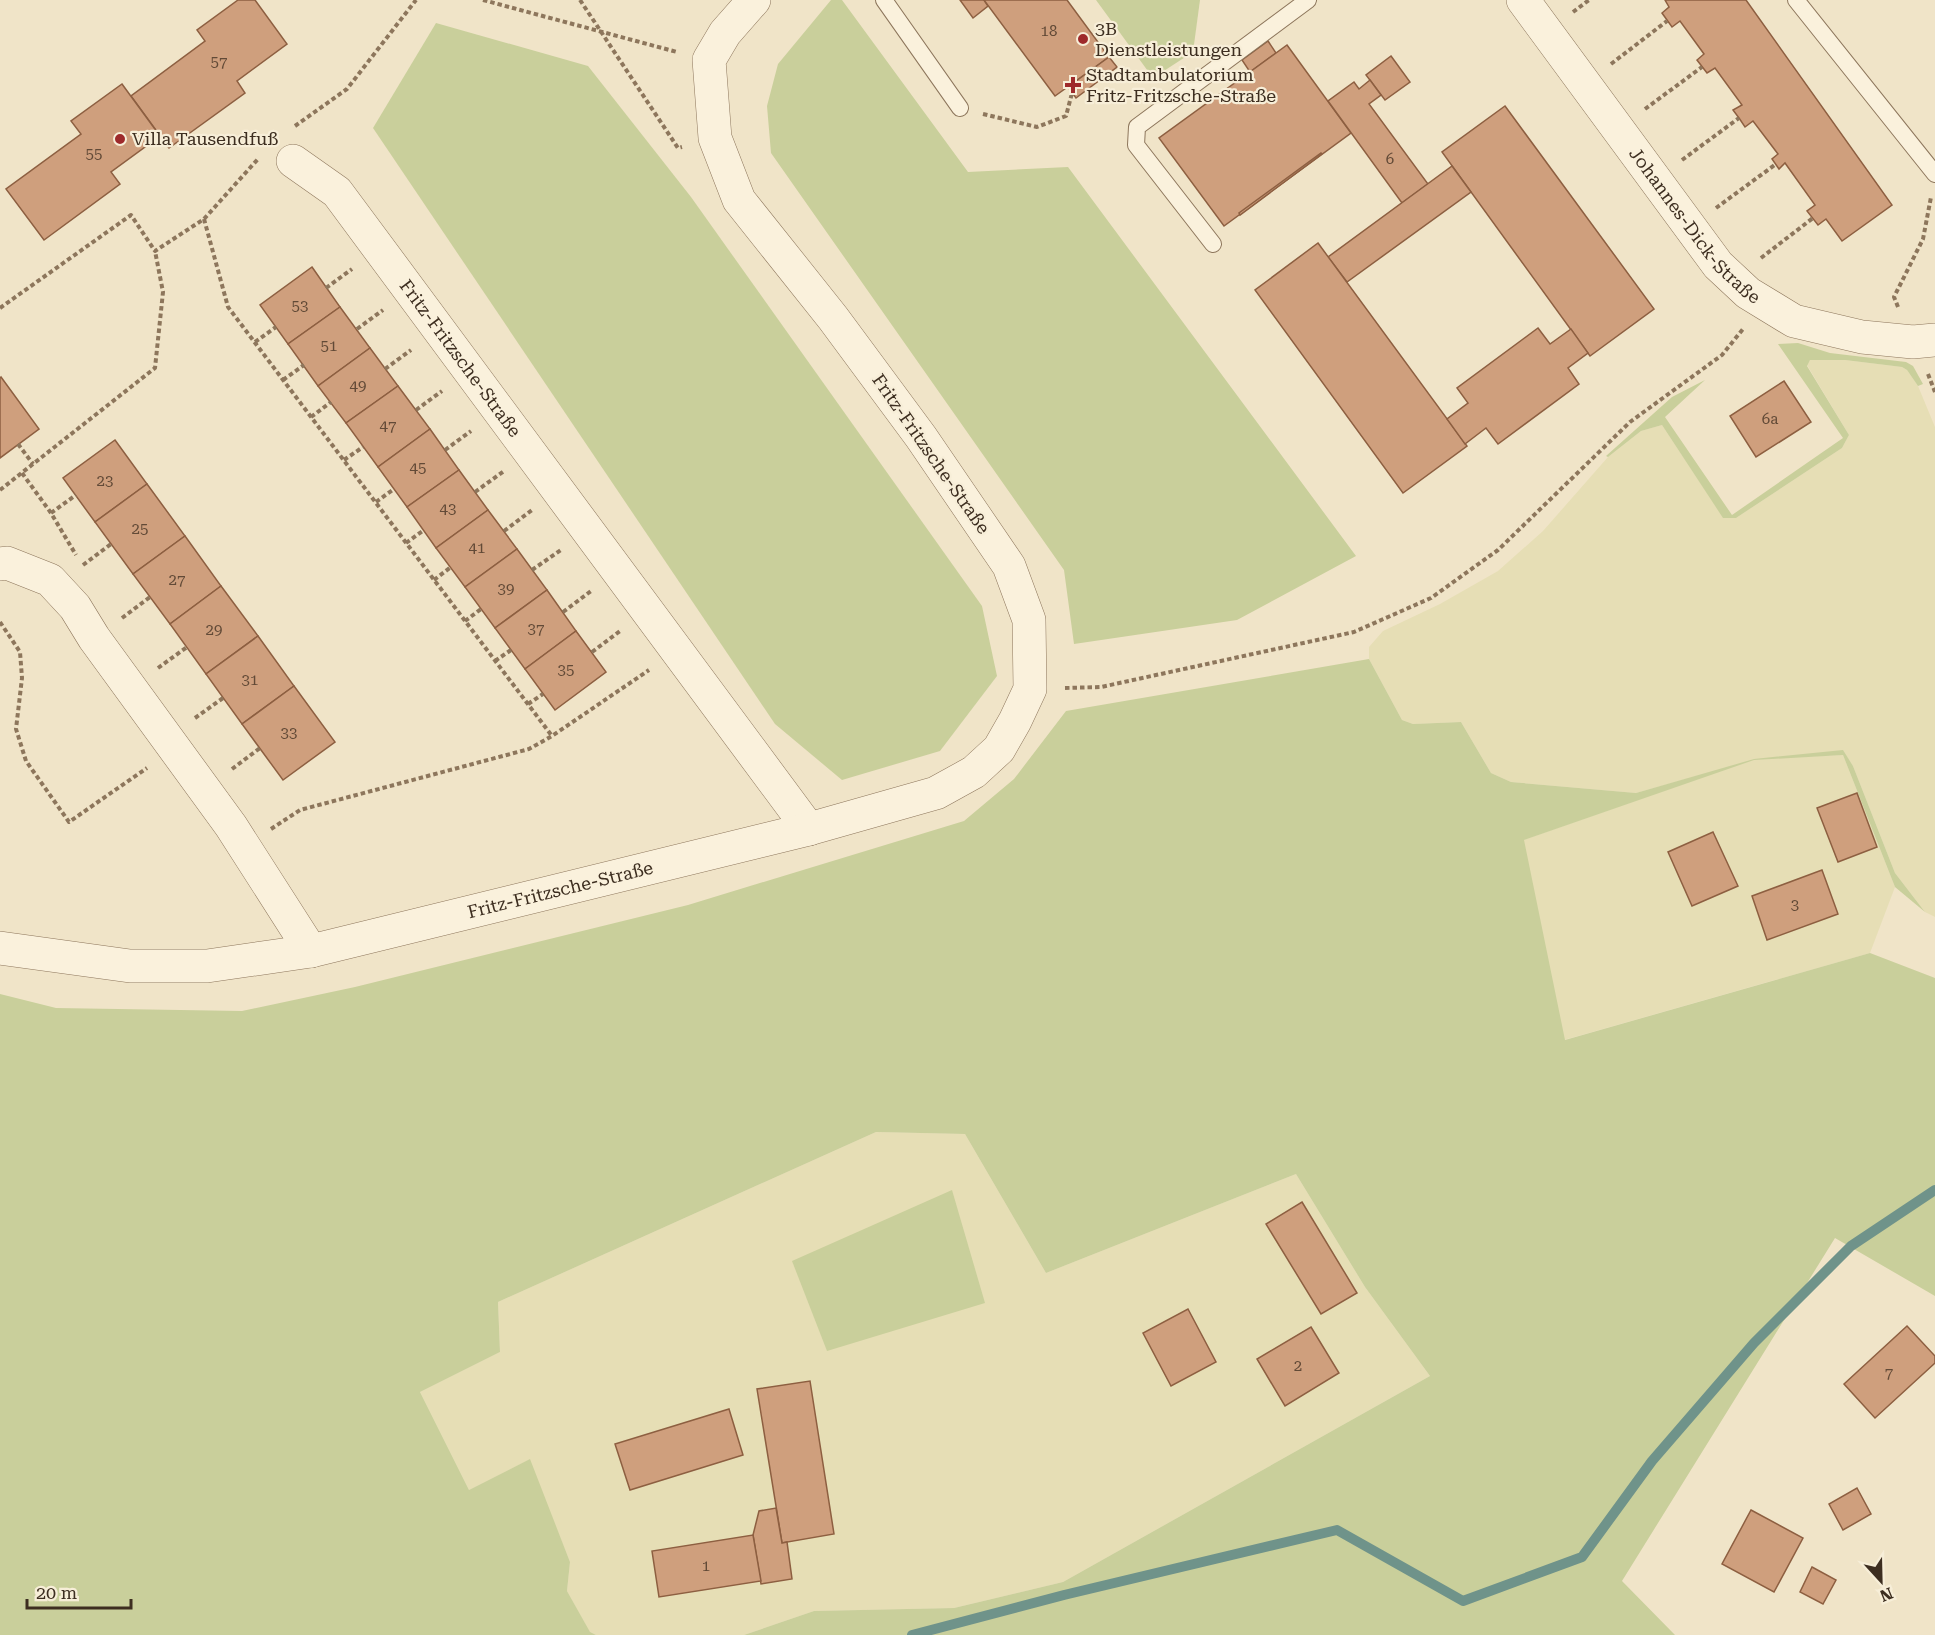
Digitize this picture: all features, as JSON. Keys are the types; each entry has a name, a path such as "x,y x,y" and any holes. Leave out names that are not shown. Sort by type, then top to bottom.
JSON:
{"street":[{"path":"709,60 725,33 754,0"},
{"name":"Johannes-Dick-Straße","path":"1523,0 1718,265 1748,293 1794,321 1862,337 1924,341"},
{"name":"Fritz-Fritzsche-Straße","path":"0,948 130,966 207,966 311,951 809,829 936,792 974,772 999,749 1030,689 1029,620 1009,566 921,437 833,318 739,200 715,138 709,60"},
{"name":"Fritz-Fritzsche-Straße","path":"293,161 337,192 809,829"},
{"path":"0,564 7,563 50,580 75,607 94,638 231,826 311,951"}],"lane":[{"path":"884,0 960,108"},
{"path":"1213,244 1136,145 1137,127 1308,0"},
{"path":"1796,0 1934,182"}],"path":[{"path":"294,127 348,89 416,0"},
{"path":"483,0 709,60"},
{"path":"580,0 678,148 715,138"},
{"path":"1585,84 1667,21"},
{"path":"1618,129 1702,67"},
{"path":"960,108 1037,127 1066,117 1072,93"},
{"path":"1655,180 1739,118"},
{"path":"155,251 204,219 260,157"},
{"path":"1690,228 1776,164"},
{"path":"1924,341 1894,297 1923,239 1934,182"},
{"path":"0,308 131,215 155,251 163,292 155,368 0,490"},
{"path":"1734,280 1813,218"},
{"path":"204,219 228,307 552,736"},
{"path":"1030,689 1101,687 1354,632 1431,598 1498,550 1630,422 1722,355 1765,303"},
{"path":"255,342 276,327"},
{"path":"283,380 304,365"},
{"path":"311,417 331,402"},
{"path":"18,444 33,464"},
{"path":"344,460 363,447"},
{"path":"22,473 51,513 82,565"},
{"path":"375,502 394,489"},
{"path":"51,513 76,495"},
{"path":"406,543 424,530"},
{"path":"434,580 451,567"},
{"path":"465,621 481,609"},
{"path":"0,622 20,652 22,678 16,729 26,761 69,822 175,749"},
{"path":"495,661 511,650"},
{"path":"243,847 300,810 530,749 677,651"},
{"path":"528,704 543,694"}],"shaded area":[{"path":"1810,360 1845,360 1902,367 1907,370 1918,386 1935,427 1935,917 1925,912 1895,873 1853,766 1843,751 1770,758 1843,755 1895,887 1870,953 1564,1040 1523,840 1740,764 1636,793 1511,782 1491,773 1461,722 1413,724 1402,720 1369,659 1369,647 1383,631 1440,604 1498,571 1543,531 1608,457 1641,431 1662,425 1723,517 1736,518 1842,448 1849,435 1807,365"},
{"path":"876,1132 965,1134 1046,1273 1296,1174 1365,1287 1430,1376 1063,1582 954,1608 814,1611 744,1635 596,1635 590,1633 567,1591 570,1562 529,1460 469,1490 420,1392 500,1352 498,1302"}],"green space":[{"path":"831,0 842,0 968,172 1068,167 1356,556 1237,620 1074,644 1064,570 771,153 767,106 778,64"},
{"path":"1096,0 1200,0 1193,52 1153,78"},
{"path":"436,23 588,66 691,197 982,606 997,676 940,751 842,780 775,724 373,128"},
{"path":"1798,343 1830,353 1906,362 1913,366 1923,384 1918,386 1907,370 1902,367 1845,360 1810,360 1807,366 1849,435 1842,448 1736,518 1723,518 1662,425 1641,431 1608,457 1606,456 1672,397 1705,380 1665,417 1732,515 1843,438 1778,344"},
{"path":"1369,659 1402,720 1413,724 1461,722 1491,773 1511,782 1636,793 1754,759 1843,750 1853,766 1895,873 1925,912 1895,887 1843,755 1754,760 1524,840 1565,1040 1870,953 1935,978 1935,1296 1835,1238 1622,1581 1675,1635 744,1635 814,1611 954,1608 1063,1582 1430,1376 1365,1287 1296,1174 1046,1273 965,1134 876,1132 498,1302 500,1352 420,1392 469,1490 530,1459 570,1562 567,1591 590,1632 596,1635 0,1635 0,994 56,1008 242,1011 355,987 688,905 964,821 1014,779 1066,711"},
{"path":"952,1190 985,1303 827,1351 792,1261"}],"building":[{"path":"238,0 255,0 287,44 237,81 245,93 169,148 131,96 205,41 197,30"},
{"path":"960,0 984,0 988,6 973,18"},
{"path":"984,0 1067,0 1109,57 1055,96"},
{"path":"1665,0 1746,0 1892,205 1842,241 1826,219 1818,225 1807,211 1815,205 1785,163 1779,169 1772,159 1778,154 1753,121 1745,127 1733,110 1742,105 1715,68 1707,73 1697,60 1704,54 1680,21 1672,27 1662,13 1669,7"},
{"path":"1268,41 1276,53 1250,72 1242,60"},
{"path":"1287,45 1351,133 1224,226 1159,138"},
{"path":"1391,56 1410,82 1385,100 1366,75"},
{"path":"1109,57 1117,67 1076,98 1068,87"},
{"path":"1370,80 1381,95 1369,104 1428,184 1402,203 1328,101 1354,82 1359,89"},
{"path":"122,84 160,136 111,172 120,184 44,240 6,189 81,134 71,121"},
{"path":"1505,106 1654,309 1590,356 1442,152"},
{"path":"1322,154 1240,215 1239,213"},
{"path":"1452,166 1471,192 1347,282 1328,257"},
{"path":"1318,243 1467,446 1403,493 1255,290"},
{"path":"312,267 340,307 288,344 260,305"},
{"path":"340,307 370,348 318,386 288,344"},
{"path":"1538,328 1550,344 1571,329 1588,353 1568,368 1579,384 1498,444 1486,428 1465,444 1447,419 1468,403 1457,388"},
{"path":"370,348 398,386 346,423 318,386"},
{"path":"0,378 39,429 0,458"},
{"path":"1784,381 1811,422 1756,457 1730,416"},
{"path":"398,386 430,429 378,467 346,423"},
{"path":"430,429 459,470 407,507 378,467"},
{"path":"115,440 147,484 95,522 63,478"},
{"path":"459,470 488,510 436,548 407,507"},
{"path":"147,484 185,536 133,574 95,522"},
{"path":"488,510 517,549 465,587 436,548"},
{"path":"185,536 221,586 170,624 133,574"},
{"path":"517,549 547,590 495,628 465,587"},
{"path":"221,586 258,636 206,674 170,624"},
{"path":"547,590 576,631 525,669 495,628"},
{"path":"576,631 606,672 555,710 525,669"},
{"path":"258,636 294,686 242,724 206,674"},
{"path":"294,686 335,742 283,780 242,724"},
{"path":"1857,793 1877,847 1838,862 1817,808"},
{"path":"1713,832 1738,886 1692,906 1668,852"},
{"path":"1822,870 1838,914 1767,940 1752,896"},
{"path":"1302,1202 1357,1293 1321,1314 1266,1224"},
{"path":"1188,1309 1216,1362 1171,1386 1143,1333"},
{"path":"1907,1326 1935,1356 1935,1363 1875,1418 1844,1384"},
{"path":"1311,1327 1339,1373 1285,1406 1257,1359"},
{"path":"810,1381 834,1534 782,1543 757,1389"},
{"path":"729,1409 743,1455 630,1490 615,1444"},
{"path":"1857,1488 1871,1514 1843,1530 1829,1504"},
{"path":"776,1508 782,1543 787,1542 792,1579 761,1584 753,1535 759,1511"},
{"path":"1751,1510 1803,1538 1774,1592 1722,1564"},
{"path":"753,1535 761,1581 659,1597 652,1551"},
{"path":"1812,1567 1836,1580 1823,1604 1800,1592"}],"waterway":[{"path":"912,1635 1064,1595 1337,1530 1463,1601 1582,1557 1652,1461 1754,1343 1851,1246 1935,1190"}],"place":[{"name":"3B Dienstleistungen","path":"1083,39"},
{"name":"Stadtambulatorium Fritz-Fritzsche-Straße","path":"1073,85"},
{"name":"Villa Tausendfuß","path":"120,139"}]}
